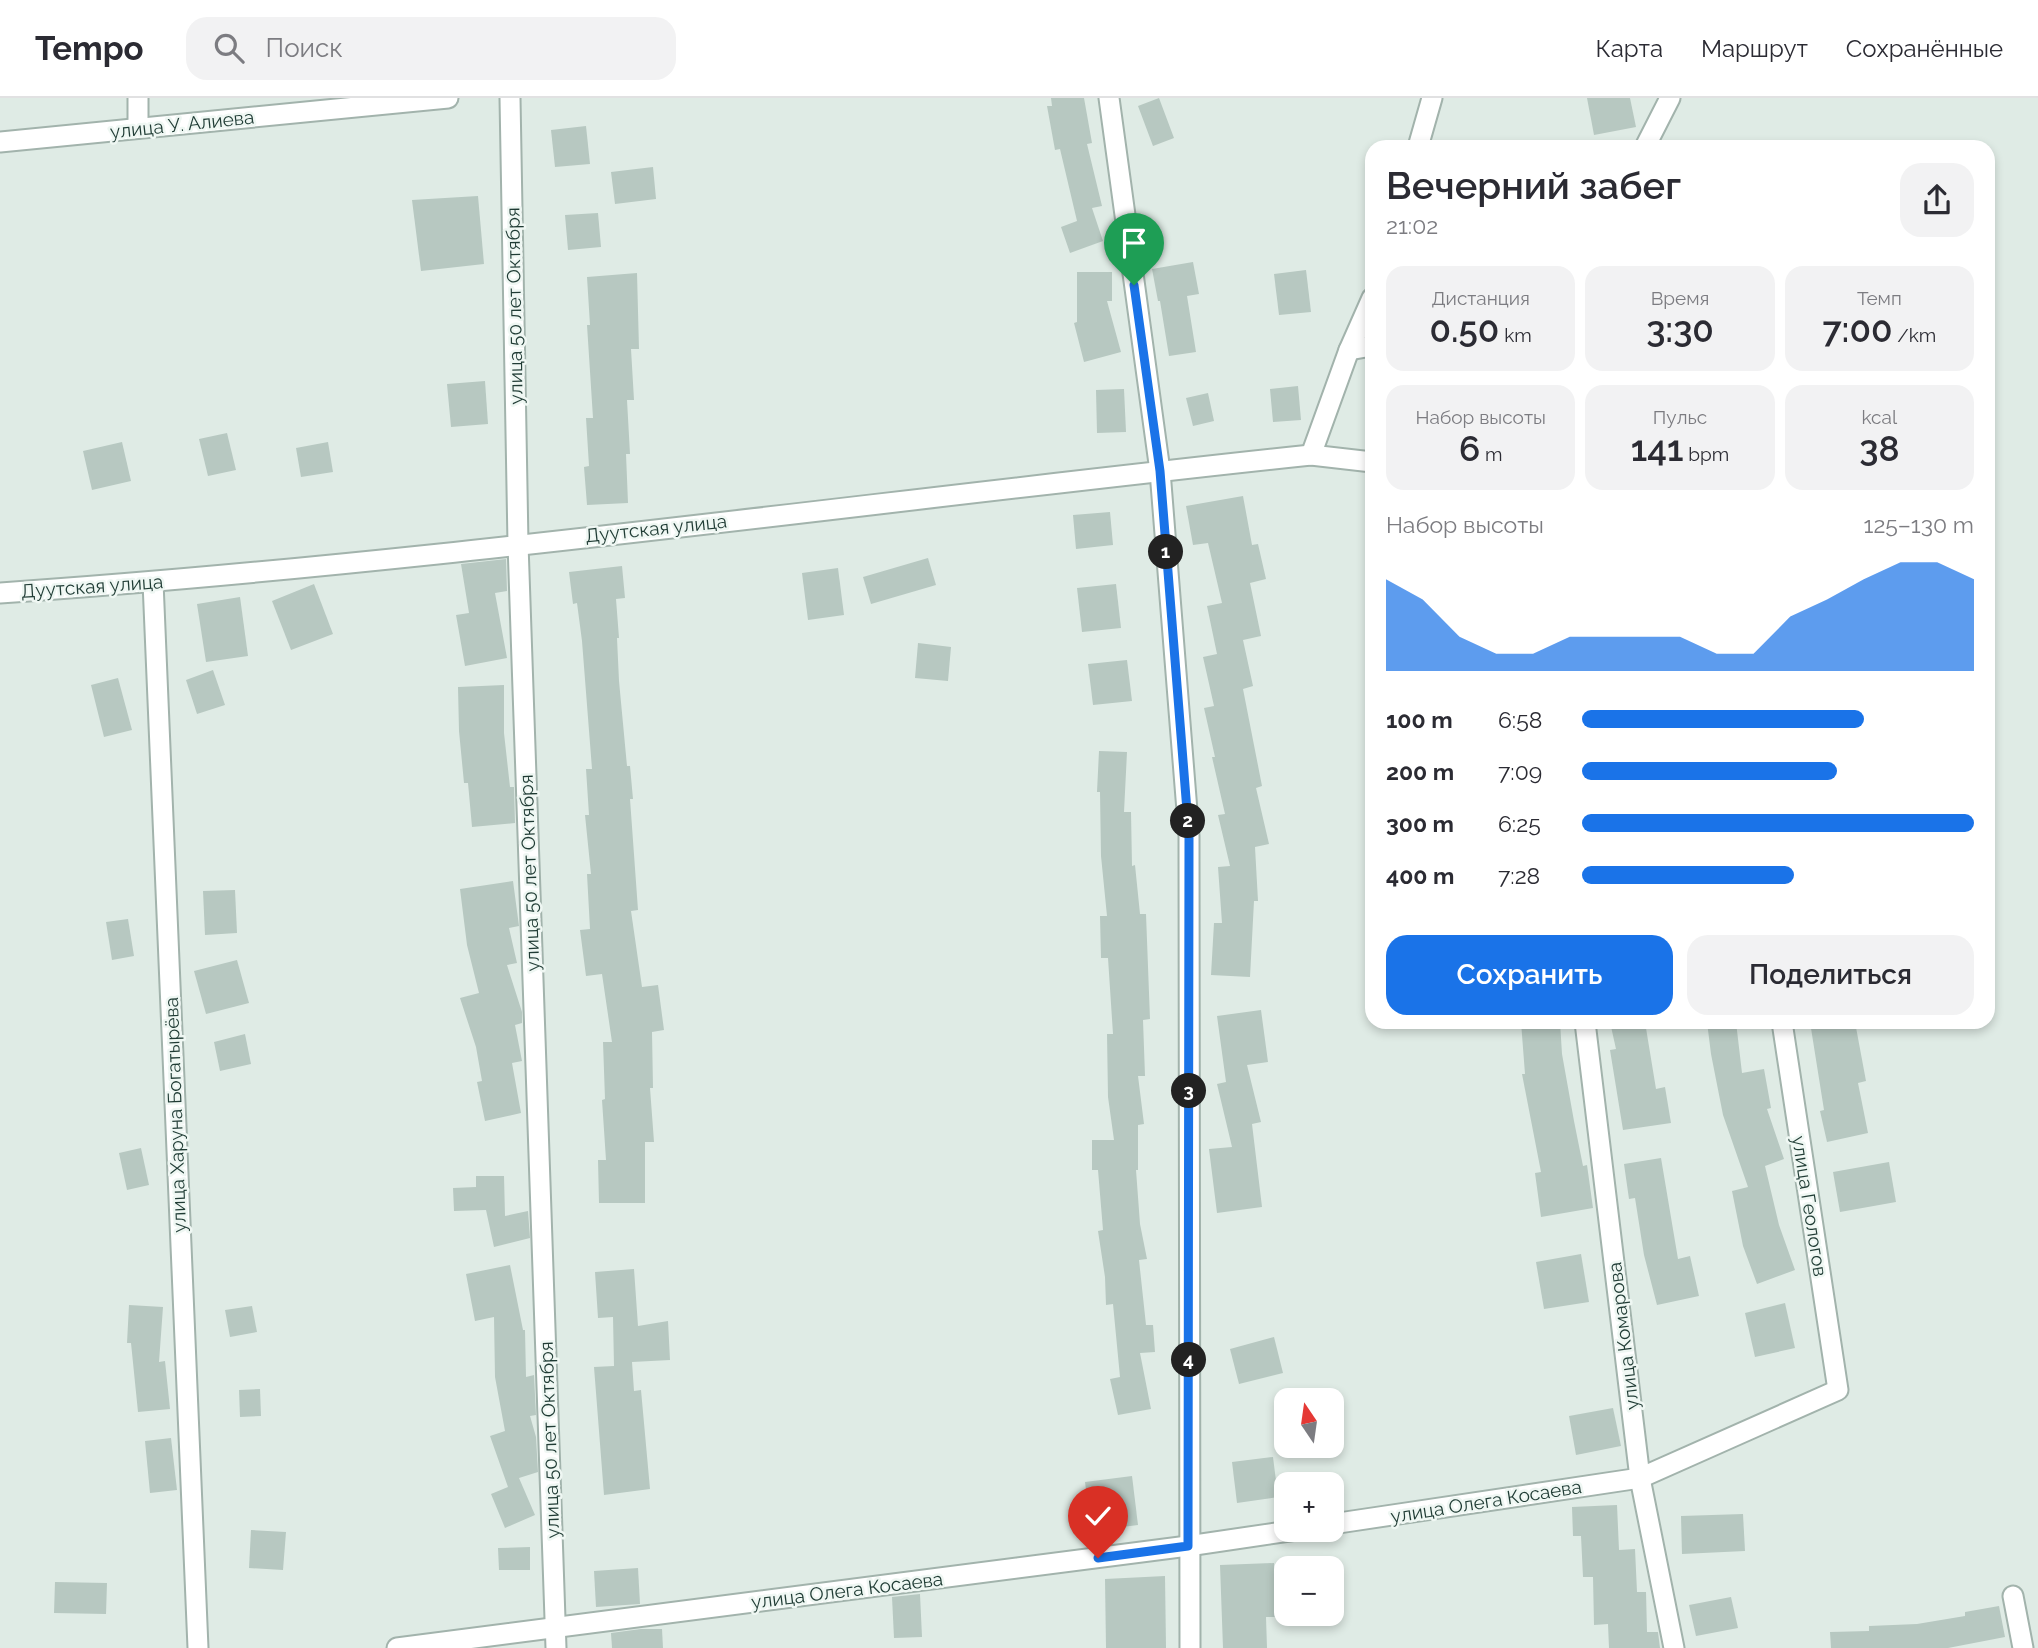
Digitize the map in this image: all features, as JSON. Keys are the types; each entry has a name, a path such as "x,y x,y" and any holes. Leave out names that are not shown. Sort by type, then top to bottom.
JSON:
{"street":[{"path":"138,98 138,128"},
{"name":"улица У. Алиева","path":"0,142 448,98"},
{"name":"улица 50 лет Октября","path":"510,98 518,544 556,1638"},
{"path":"1109,98 1160,471 1189,836 1190,1648"},
{"path":"1420,140 1432,98"},
{"path":"1649,140 1670,98"},
{"path":"1365,314 1311,455 1365,461"},
{"path":"1349,350 1365,347"},
{"name":"Дуутская улица","path":"0,593 153,582 518,544 1311,455"},
{"name":"улица Харуна Богатырёва","path":"153,582 198,1648"},
{"name":"улица Комарова","path":"1586,1029 1640,1478 1674,1648"},
{"name":"улица Геологов","path":"1783,1029 1838,1390"},
{"name":"улица Олега Косаева","path":"1344,1522 1640,1478 1838,1390"},
{"name":"улица Олега Косаева","path":"397,1648 556,1638 1274,1533"},
{"path":"2013,1596 2023,1648"}],"building":[{"path":"1051,98 1084,98 1092,143 1087,144 1102,206 1092,208 1103,241 1070,253 1061,227 1077,221 1060,149 1055,150 1047,106 1052,106"},
{"path":"1159,98 1174,138 1153,146 1138,106"},
{"path":"1587,98 1630,98 1636,127 1594,135"},
{"path":"586,126 590,164 555,167 551,130"},
{"path":"653,167 656,199 615,204 611,172"},
{"path":"478,196 484,264 421,271 412,200"},
{"path":"598,213 601,247 568,250 565,215"},
{"path":"1193,262 1199,294 1187,296 1196,352 1169,356 1152,269"},
{"path":"1306,270 1311,312 1279,315 1274,274"},
{"path":"1077,272 1112,272 1112,301 1107,301 1121,352 1084,362 1074,323 1077,322"},
{"path":"637,273 639,349 631,349 634,400 627,400 630,454 626,454 628,503 587,505 584,467 589,466 586,418 593,418 587,277"},
{"path":"485,381 488,424 451,427 447,384"},
{"path":"1298,386 1301,420 1273,422 1270,389"},
{"path":"1124,389 1126,432 1097,433 1096,390"},
{"path":"1208,393 1214,421 1193,426 1186,398"},
{"path":"227,433 236,470 208,476 199,439"},
{"path":"122,442 131,481 92,490 83,451"},
{"path":"328,442 333,472 301,477 296,448"},
{"path":"1243,496 1252,545 1258,544 1266,579 1250,583 1261,636 1243,640 1253,686 1243,689 1262,786 1256,788 1269,844 1255,847 1258,901 1254,901 1250,977 1211,975 1214,923 1222,923 1218,867 1230,866 1218,815 1225,814 1204,708 1214,706 1203,657 1217,654 1207,606 1222,603 1208,543 1193,545 1186,506"},
{"path":"1110,512 1113,545 1076,549 1073,515"},
{"path":"928,558 936,585 871,604 863,577"},
{"path":"506,559 507,591 495,593 507,658 465,666 456,615 469,613 461,564"},
{"path":"622,566 625,598 616,599 619,681 633,799 630,799 638,910 631,911 642,987 658,985 664,1030 652,1032 653,1088 650,1088 654,1142 645,1142 645,1203 599,1203 598,1160 606,1160 602,1100 605,1099 603,1042 612,1042 602,974 586,976 580,930 590,929 587,874 591,874 585,815 589,815 586,769 592,769 582,641 577,603 573,604 569,572"},
{"path":"838,568 844,615 808,620 802,573"},
{"path":"314,584 333,634 291,650 272,601"},
{"path":"1116,584 1121,628 1082,632 1077,588"},
{"path":"240,597 248,656 206,662 197,604"},
{"path":"918,643 951,647 948,681 915,678"},
{"path":"1127,660 1132,701 1093,705 1088,664"},
{"path":"213,670 225,705 197,714 186,680"},
{"path":"118,678 132,730 104,737 91,685"},
{"path":"504,685 504,733 510,787 514,787 515,823 472,827 468,783 464,783 458,687"},
{"path":"1099,751 1127,752 1124,812 1131,812 1132,866 1135,865 1140,914 1146,914 1150,1019 1143,1020 1145,1076 1138,1076 1144,1124 1138,1125 1136,1170 1140,1224 1147,1259 1139,1260 1146,1325 1153,1325 1155,1352 1140,1353 1151,1409 1118,1415 1110,1379 1120,1377 1113,1304 1106,1305 1098,1231 1103,1230 1098,1170 1092,1170 1092,1140 1114,1140 1108,1097 1107,1034 1113,1034 1108,958 1101,958 1100,916 1107,916 1101,856 1100,792 1097,792"},
{"path":"513,881 519,926 509,928 517,963 507,965 522,1012 522,1023 515,1025 522,1061 512,1063 521,1113 485,1121 477,1082 482,1081 476,1047 460,998 479,993 467,945 460,889"},
{"path":"235,890 237,933 205,935 203,891"},
{"path":"128,919 134,956 112,960 106,922"},
{"path":"237,960 249,1003 206,1014 194,971"},
{"path":"1261,1010 1268,1062 1247,1065 1261,1122 1252,1124 1262,1207 1217,1213 1209,1149 1232,1147 1217,1084 1226,1082 1217,1016"},
{"path":"1522,1029 1560,1029 1562,1054 1574,1121 1583,1166 1587,1165 1593,1208 1541,1217 1535,1173 1541,1172 1522,1074 1525,1074"},
{"path":"1612,1029 1646,1029 1656,1089 1665,1087 1671,1123 1623,1130 1610,1050 1616,1049"},
{"path":"1708,1029 1737,1029 1742,1073 1764,1069 1771,1108 1767,1109 1784,1159 1765,1166 1779,1225 1795,1270 1757,1284 1743,1246 1732,1191 1748,1187 1723,1115"},
{"path":"1811,1029 1856,1029 1866,1081 1858,1083 1868,1133 1827,1142 1820,1111 1824,1110"},
{"path":"245,1034 251,1064 220,1071 214,1042"},
{"path":"141,1148 149,1185 127,1190 119,1153"},
{"path":"1661,1158 1678,1259 1690,1256 1699,1296 1657,1305 1644,1255 1635,1198 1629,1199 1624,1164"},
{"path":"1889,1162 1896,1202 1840,1212 1833,1172"},
{"path":"476,1176 504,1176 505,1216 528,1211 530,1238 494,1247 486,1210 454,1211 453,1188 476,1187"},
{"path":"1581,1254 1589,1302 1544,1309 1536,1262"},
{"path":"510,1265 525,1330 526,1377 534,1375 536,1415 530,1416 536,1437 538,1472 519,1478 535,1515 505,1528 491,1494 508,1487 490,1436 505,1431 495,1377 494,1317 475,1321 466,1274"},
{"path":"634,1269 638,1326 668,1321 670,1360 632,1362 634,1391 641,1390 650,1489 604,1495 594,1367 614,1366 613,1317 598,1318 595,1272"},
{"path":"1785,1303 1795,1348 1755,1357 1745,1313"},
{"path":"129,1305 163,1307 159,1362 165,1361 170,1409 138,1412 131,1343 127,1343"},
{"path":"252,1306 257,1332 230,1337 225,1310"},
{"path":"1274,1337 1283,1373 1239,1384 1230,1349"},
{"path":"260,1389 261,1416 240,1417 239,1390"},
{"path":"1613,1408 1621,1446 1576,1455 1569,1416"},
{"path":"171,1438 177,1490 150,1493 145,1441"},
{"path":"1273,1457 1274,1498 1237,1503 1232,1462"},
{"path":"1132,1476 1138,1525 1091,1531 1085,1482"},
{"path":"1617,1505 1619,1550 1635,1549 1637,1592 1646,1592 1647,1632 1658,1632 1660,1648 1609,1648 1608,1624 1594,1625 1593,1577 1583,1577 1581,1536 1573,1536 1572,1507"},
{"path":"1743,1514 1745,1551 1682,1554 1681,1516"},
{"path":"251,1530 286,1532 283,1570 249,1568"},
{"path":"530,1547 530,1570 499,1570 498,1548"},
{"path":"1274,1563 1274,1617 1266,1617 1267,1648 1223,1648 1220,1565"},
{"path":"638,1568 640,1604 596,1607 594,1571"},
{"path":"1165,1576 1166,1648 1106,1648 1105,1579"},
{"path":"55,1582 107,1583 106,1614 54,1613"},
{"path":"920,1594 922,1637 894,1638 892,1597"},
{"path":"1731,1597 1738,1628 1696,1636 1689,1605"},
{"path":"1999,1606 2005,1637 1948,1648 1831,1648 1830,1632 1869,1631 1869,1626 1917,1624 1965,1616 1965,1612"},
{"path":"662,1629 663,1648 612,1648 611,1633"}],"route":[{"path":"1098,1558 1188,1546 1189,836 1160,471 1134,285"}]}
